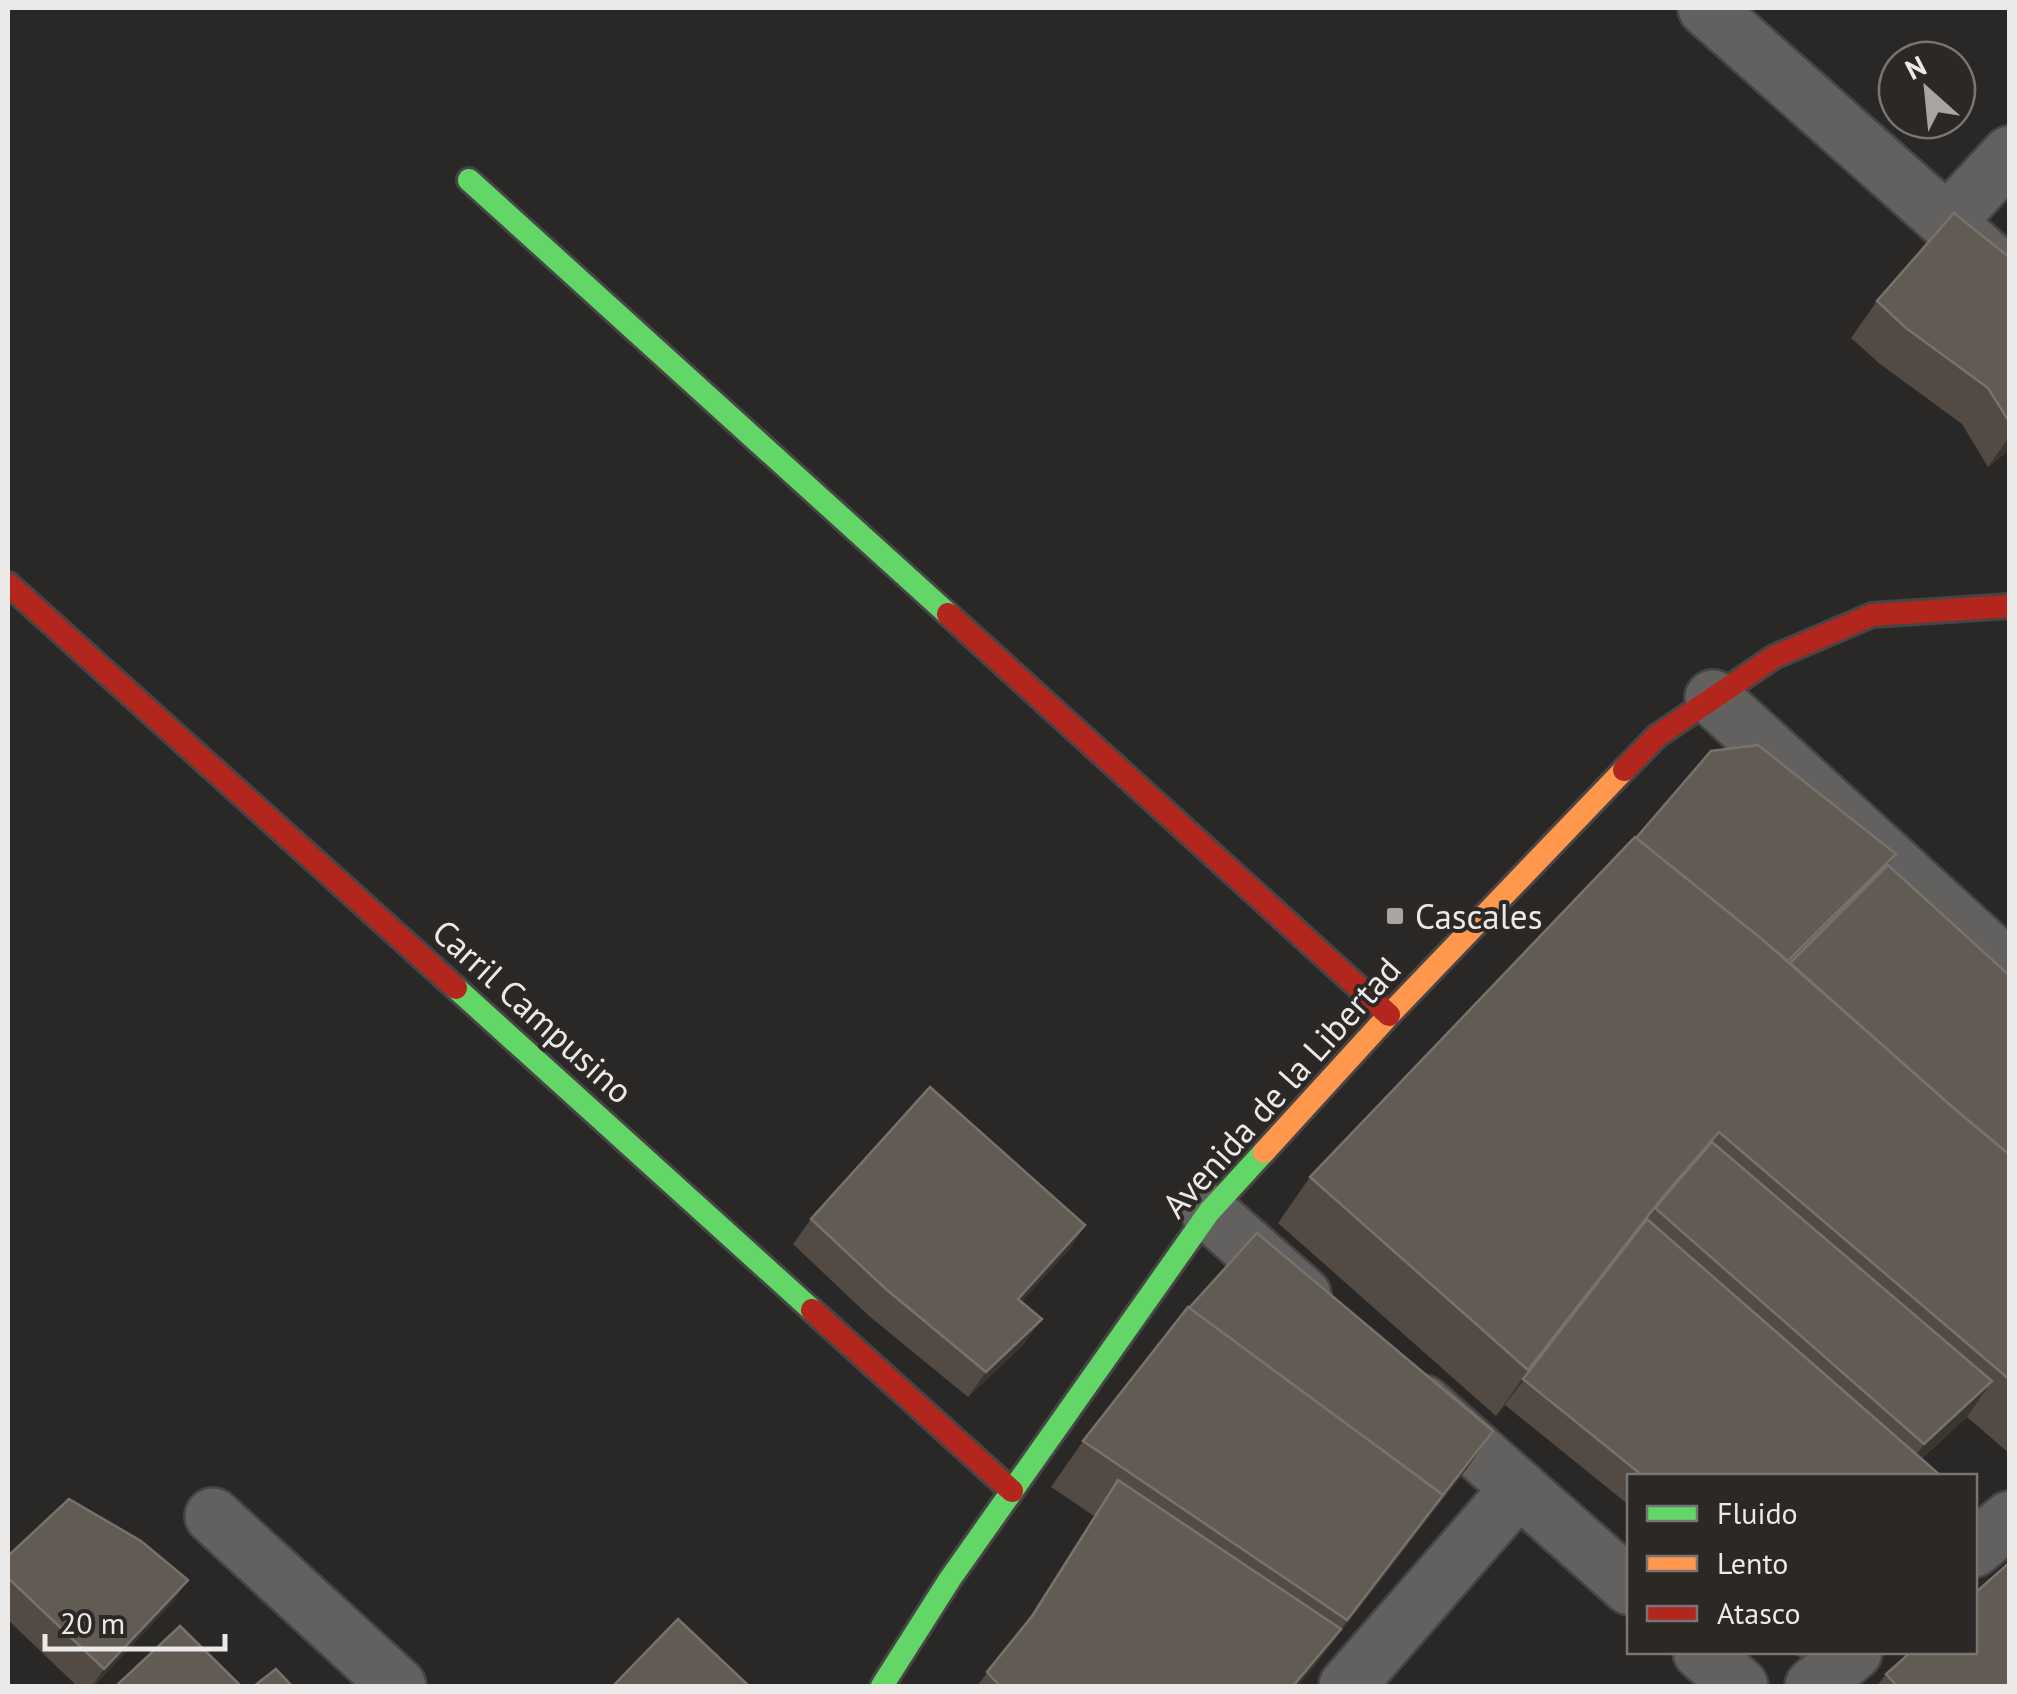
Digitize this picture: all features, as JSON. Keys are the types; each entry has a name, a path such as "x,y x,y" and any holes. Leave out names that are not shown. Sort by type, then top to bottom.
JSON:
{"street":[{"path":"1706,8 2010,278"},
{"path":"1947,222 2010,154"},
{"path":"469,180 1389,1015"},
{"name":"Carril Campusino","path":"8,584 1012,1491"},
{"name":"Avenida de la Libertad","path":"882,1686 950,1580 1209,1212 1389,1015 1657,736 1774,658 1872,615 2010,606"},
{"path":"1713,698 2010,970"},
{"path":"1209,1212 1340,1329"},
{"path":"1384,1368 1627,1584"},
{"path":"1347,1686 1519,1488"},
{"path":"213,1516 398,1686"},
{"path":"1977,1546 2010,1519"},
{"path":"1703,1654 1740,1686"},
{"path":"1812,1686 1852,1654"}],"building":[{"path":"1954,213 2010,258 2010,423 1988,388 1906,328 1877,301"},
{"path":"1758,745 1896,854 1788,961 1636,838 1711,751"},
{"path":"1635,837 1764,941 2010,1155 2010,1380 1719,1132 1662,1198 1528,1370 1310,1177"},
{"path":"1888,865 2010,976 2010,1155 1790,963"},
{"path":"930,1087 1085,1225 1018,1299 1042,1319 986,1372 887,1290 811,1219"},
{"path":"1712,1142 1992,1381 1924,1444 1655,1208"},
{"path":"1647,1219 1939,1474 1641,1474 1523,1379"},
{"path":"1257,1233 1493,1431 1436,1504 1443,1495 1189,1308"},
{"path":"1188,1307 1443,1495 1347,1620 1083,1441"},
{"path":"1118,1480 1341,1629 1293,1686 1000,1686 987,1672 1033,1615"},
{"path":"69,1499 141,1541 188,1580 104,1669 8,1578 8,1556"},
{"path":"2010,1562 2010,1686 1897,1686 1886,1674 1909,1654 1977,1654 1977,1591"},
{"path":"678,1619 749,1686 613,1686"},
{"path":"180,1626 241,1686 116,1686"},
{"path":"276,1669 292,1686 254,1686"}],"traffic: fast":[{"path":"469,180 948,614"},
{"path":"456,988 812,1310"},
{"path":"882,1686 950,1579 1209,1212 1264,1152"}],"traffic: slow":[{"path":"1264,1152 1624,770"}],"traffic: jam":[{"path":"8,584 456,988"},
{"path":"1624,770 1657,736 1774,657 1872,615 2010,606"},
{"path":"948,614 1389,1015"},
{"path":"812,1310 1012,1491"}],"place":[{"name":"Cascales","path":"1395,916"}]}
